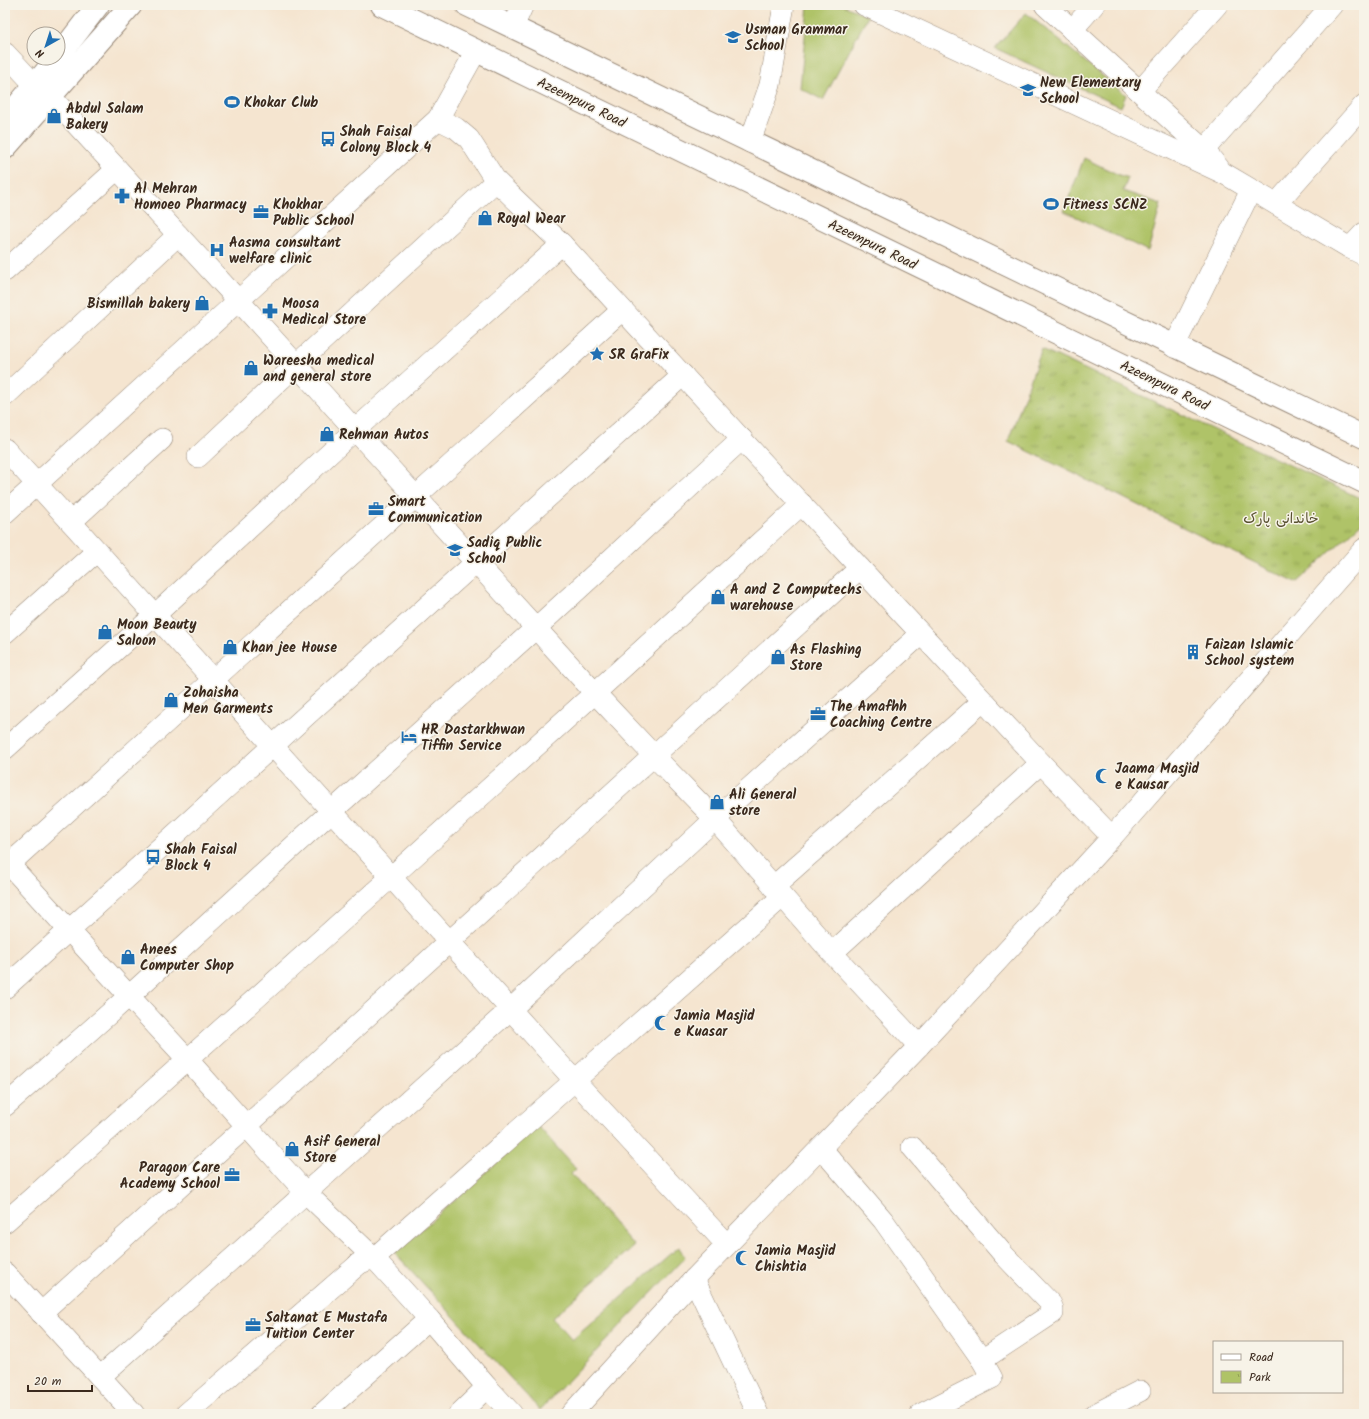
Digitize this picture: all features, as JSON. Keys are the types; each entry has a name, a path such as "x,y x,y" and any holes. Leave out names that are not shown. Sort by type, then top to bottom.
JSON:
{"main road":[{"path":"66,46 98,5"},
{"path":"5,120 43,91 131,5"},
{"name":"Azeempura Road","path":"382,5 1364,482"},
{"path":"467,5 1364,438"},
{"path":"5,148 43,91 53,66"}],"street":[{"path":"513,27 523,5"},
{"path":"750,142 770,85 784,5"},
{"path":"864,5 1225,174 1276,204 1359,245"},
{"path":"1044,5 1204,150 1225,174"},
{"path":"1072,30 1094,5"},
{"path":"1140,92 1217,5"},
{"path":"1204,150 1332,5"},
{"path":"5,513 438,118 476,51"},
{"path":"5,52 117,169 238,300 476,563 715,820 832,953 919,1046"},
{"path":"1276,204 1364,105"},
{"path":"438,118 456,128 469,139 496,181 562,244 983,701 1112,837"},
{"path":"5,271 117,169"},
{"path":"198,457 496,181"},
{"path":"1174,346 1251,190"},
{"path":"5,396 178,235"},
{"path":"5,749 155,615 355,430 562,244"},
{"path":"512,1414 429,1319 367,1259 305,1192 188,1060 6,864 213,680 622,310"},
{"path":"5,988 683,375"},
{"path":"71,522 162,439"},
{"path":"5,1106 332,810 536,628 742,439"},
{"path":"5,449 575,1081 727,1246"},
{"path":"5,1222 392,877 802,504"},
{"path":"571,1414 694,1279 919,1046 1112,837 1364,549"},
{"path":"5,633 97,551"},
{"path":"41,1313 860,568"},
{"path":"100,1377 511,1009 715,820 921,634"},
{"path":"186,1414 575,1081 983,701"},
{"path":"832,953 1041,763"},
{"path":"912,1147 1004,1255 1051,1304 1053,1309 1053,1313 982,1360"},
{"path":"821,1148 883,1220 982,1360 992,1378 921,1414"},
{"path":"5,1274 134,1414"},
{"path":"694,1279 758,1414"},
{"path":"322,1414 429,1319"},
{"path":"459,1414 487,1387"},
{"path":"1095,1414 1140,1390"}],"green space":[{"path":"808,5 843,5 868,16 823,100 800,88"},
{"path":"1026,13 1126,95 1121,107 995,48"},
{"path":"1084,158 1128,178 1123,191 1161,204 1148,251 1064,211"},
{"name":"خاندانی پارک","path":"1042,349 1364,500 1364,521 1296,583 1008,441"},
{"path":"538,1126 576,1169 571,1174 634,1246 552,1318 572,1340 679,1247 685,1258 540,1410 395,1253"}],"place":[{"name":"Usman Grammar School","path":"733,37"},
{"name":"New Elementary School","path":"1028,90"},
{"name":"Khokar Club","path":"232,102"},
{"name":"Abdul Salam Bakery","path":"54,116"},
{"name":"Shah Faisal Colony Block 4","path":"328,139"},
{"name":"Al Mehran Homoeo Pharmacy","path":"122,196"},
{"name":"Fitness SCNZ","path":"1051,204"},
{"name":"Khokhar Public School","path":"261,212"},
{"name":"Royal Wear","path":"485,218"},
{"name":"Aasma consultant welfare clinic","path":"217,250"},
{"name":"Bismillah bakery","path":"202,303"},
{"name":"Moosa Medical Store","path":"270,311"},
{"name":"SR GraFix","path":"597,354"},
{"name":"Wareesha medical and general store","path":"251,368"},
{"name":"Rehman Autos","path":"327,434"},
{"name":"Smart Communication","path":"376,509"},
{"name":"Sadiq Public School","path":"455,550"},
{"name":"A and Z Computechs warehouse","path":"718,597"},
{"name":"Moon Beauty Saloon","path":"105,632"},
{"name":"Khan jee House","path":"230,647"},
{"name":"Faizan Islamic School system","path":"1193,652"},
{"name":"As Flashing Store","path":"778,657"},
{"name":"Zohaisha Men Garments","path":"171,700"},
{"name":"The Amafhh Coaching Centre","path":"818,714"},
{"name":"HR Dastarkhwan Tiffin Service","path":"409,737"},
{"name":"Jaama Masjid e Kausar","path":"1103,776"},
{"name":"Ali General store","path":"717,802"},
{"name":"Shah Faisal Block 4","path":"153,857"},
{"name":"Anees Computer Shop","path":"128,957"},
{"name":"Jamia Masjid e Kuasar","path":"662,1023"},
{"name":"Asif General Store","path":"292,1149"},
{"name":"Paragon Care Academy School","path":"232,1175"},
{"name":"Jamia Masjid Chishtia","path":"743,1258"},
{"name":"Saltanat E Mustafa Tuition Center","path":"253,1325"}]}
